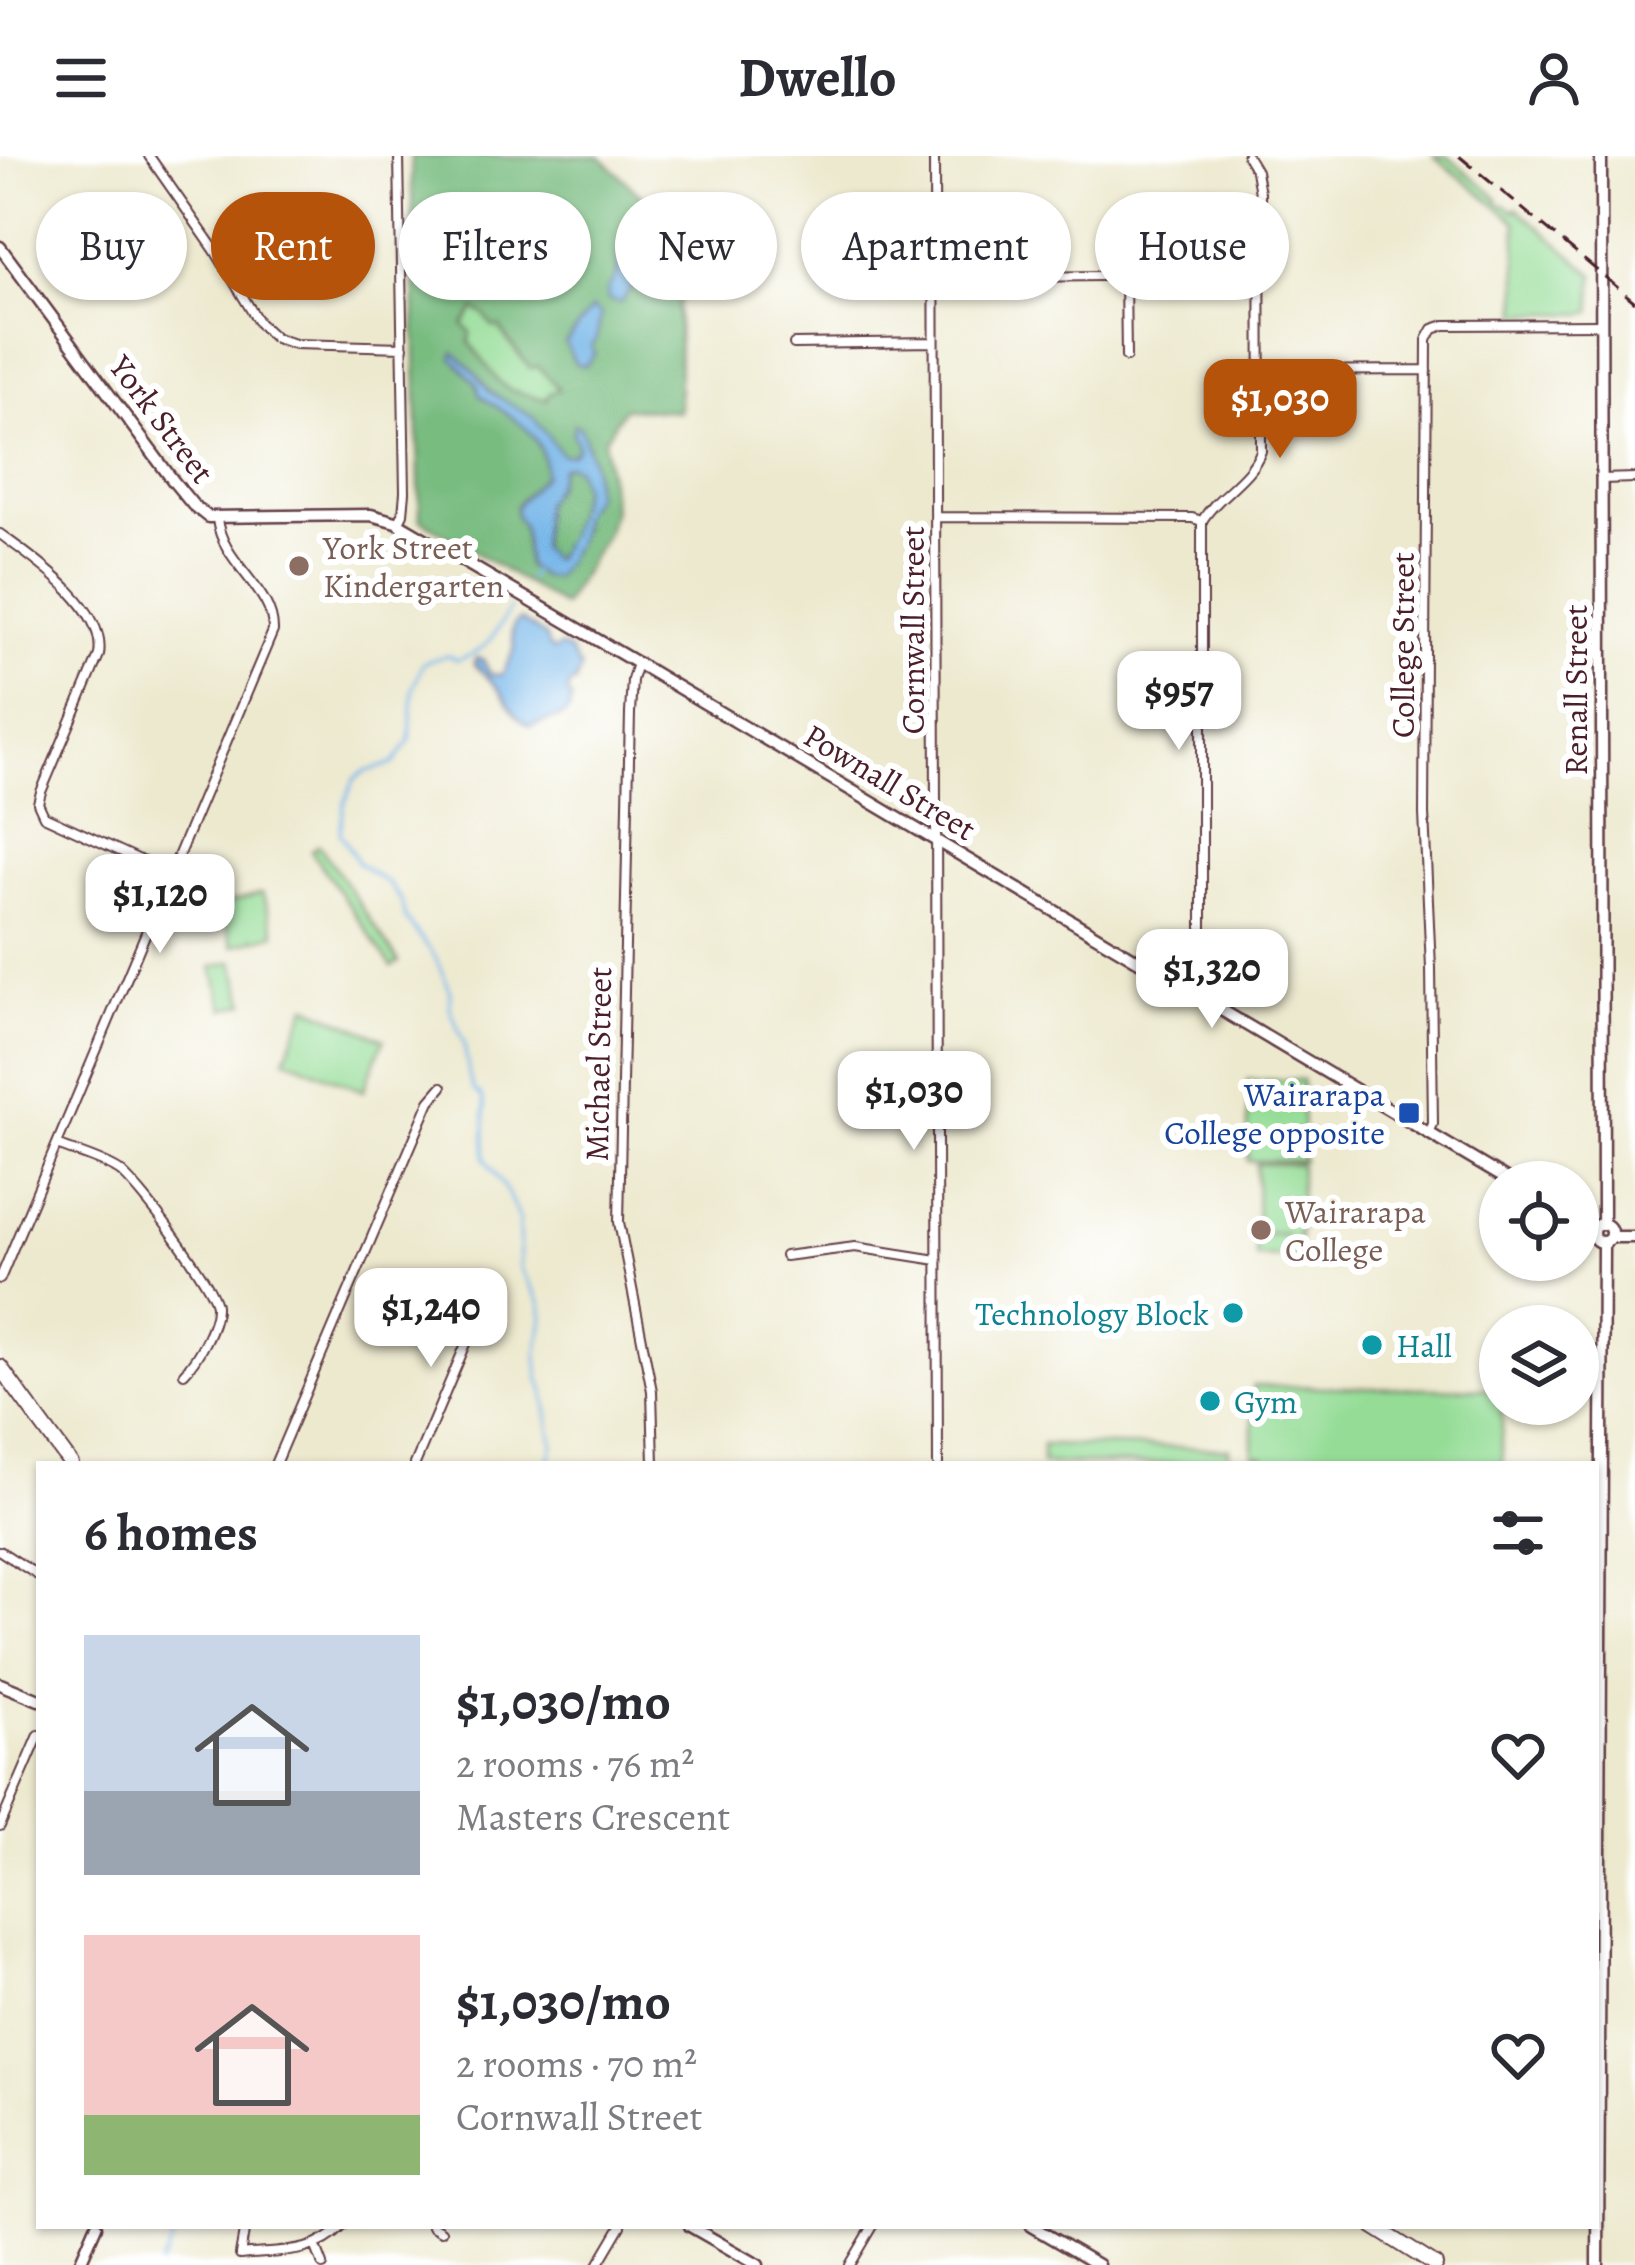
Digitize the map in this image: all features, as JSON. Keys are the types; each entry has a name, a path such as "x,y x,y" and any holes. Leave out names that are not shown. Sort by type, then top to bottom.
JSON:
{"highway":[{"path":"0,1366 68,1461"},
{"path":"1378,2229 1435,2265"}],"street":[{"path":"149,156 259,323 274,338 295,344 403,346"},
{"path":"398,524 405,504 399,156"},
{"name":"Cornwall Street","path":"934,156 934,192"},
{"path":"1247,156 1260,192"},
{"name":"Renall Street","path":"1598,1161 1601,156"},
{"name":"York Street","path":"0,247 174,482 200,512 217,519 227,552 267,604 273,622 270,640 170,874"},
{"name":"Cornwall Street","path":"935,300 938,1461"},
{"path":"1125,300 1126,357"},
{"path":"1198,996 1202,988 1202,521 1257,460 1260,300"},
{"name":"College Street","path":"1429,1133 1433,1124 1431,968 1424,814 1427,340 1438,326 1602,325"},
{"path":"794,344 934,342"},
{"path":"1261,370 1426,370"},
{"path":"1601,478 1635,478"},
{"name":"Pownall Street","path":"217,519 363,515 398,524 1479,1163"},
{"path":"936,517 1202,521"},
{"path":"0,534 64,584 98,629 101,641 41,792 38,803 44,816 170,874 0,1279"},
{"name":"Michael Street","path":"638,663 630,713 619,1222 652,1391 654,1461"},
{"path":"276,1461 430,1101 442,1087"},
{"path":"57,1144 130,1179 212,1290 216,1314 197,1357 184,1372"},
{"path":"1599,1227 1610,1228 1599,2151"},
{"path":"1607,1240 1635,1237"},
{"path":"785,1256 855,1247 937,1260"},
{"path":"416,1461 488,1292"},
{"path":"0,1551 36,1574"},
{"path":"0,1684 36,1699"},
{"path":"0,1826 36,1742"},
{"path":"79,2265 95,2229"},
{"path":"244,2229 240,2255 316,2247 340,2229"},
{"path":"598,2265 619,2229"},
{"path":"695,2229 758,2265"},
{"path":"850,2265 871,2229"},
{"path":"1036,2229 1098,2265"},
{"path":"1598,2229 1598,2265"},
{"path":"316,2247 323,2265"}],"green space":[{"path":"411,156 600,156 637,192 615,192 615,300 681,300 679,411 624,408 604,440 613,511 604,537 563,606 420,519 415,300 591,300 591,192 412,192","holes":["475,309 493,327 500,327 530,368 538,366 559,389 547,400 510,390 470,343 471,332 463,325","454,353 490,392 511,405 562,455 573,455 578,447 573,433 580,427 592,460 594,495 582,514 581,529 542,577 527,566 523,527 516,515 516,505 544,475 540,448 525,427 480,396 477,384"]},
{"path":"1434,156 1447,156 1503,206 1517,208 1594,275 1592,312 1519,313 1516,222"},
{"path":"474,308 499,327 529,367 537,366 560,389 548,400 514,391 493,378 462,326"},
{"path":"561,467 576,468 582,488 567,537 552,561 540,548 544,504"},
{"path":"319,845 399,962 392,967 311,851"},
{"path":"262,893 276,934 255,940 253,935 254,940 233,946 220,905"},
{"path":"233,961 246,1003 225,1009 212,967"},
{"path":"307,1006 384,1039 363,1091 285,1058"},
{"path":"1248,1080 1302,1080 1303,1161 1248,1161"},
{"path":"1256,1164 1300,1164 1300,1233 1294,1234 1300,1236 1299,1258 1256,1257 1256,1235 1289,1234 1257,1233"},
{"path":"1253,1386 1479,1389 1479,1425 1502,1425 1502,1461 1264,1461 1264,1456 1253,1455"},
{"path":"1042,1445 1229,1448 1229,1461 1042,1461"}],"water":[{"path":"615,277 615,300 621,303 608,300"},
{"path":"592,308 601,315 591,346 595,353 585,366 575,363 565,343"},
{"path":"454,352 490,392 534,418 562,455 578,447 574,424 580,427 592,460 594,495 582,514 577,541 555,577 542,577 527,566 523,527 516,515 516,506 544,475 540,448 525,427 480,396 477,384 452,357","holes":["561,468 576,468 582,488 567,537 552,560 540,548 544,504"]},
{"path":"521,620 545,636 554,651 569,650 581,669 567,693 572,699 569,711 531,726 517,717 474,663 477,658 483,660 490,674 502,675 514,650 512,630"}],"waterway":[{"path":"528,579 533,571"},
{"path":"510,608 490,641 477,652 457,660 447,655 423,663 413,688 410,741 393,764 364,772 354,780 340,833 358,863 388,884 401,900 405,918 434,955 450,990 450,1008 464,1044 470,1080 485,1106 485,1158 519,1220 520,1268 541,1304 537,1356 553,1444 549,1461"},
{"path":"160,2265 178,2229"}],"railway":[{"path":"1459,156 1635,302"}],"place":[{"name":"York Street Kindergarten","path":"299,566"},
{"name":"Wairarapa College opposite","path":"1409,1113"},
{"name":"Wairarapa College","path":"1261,1230"},
{"name":"Technology Block","path":"1233,1313"},
{"name":"Hall","path":"1372,1345"},
{"name":"Gym","path":"1210,1401"}]}
